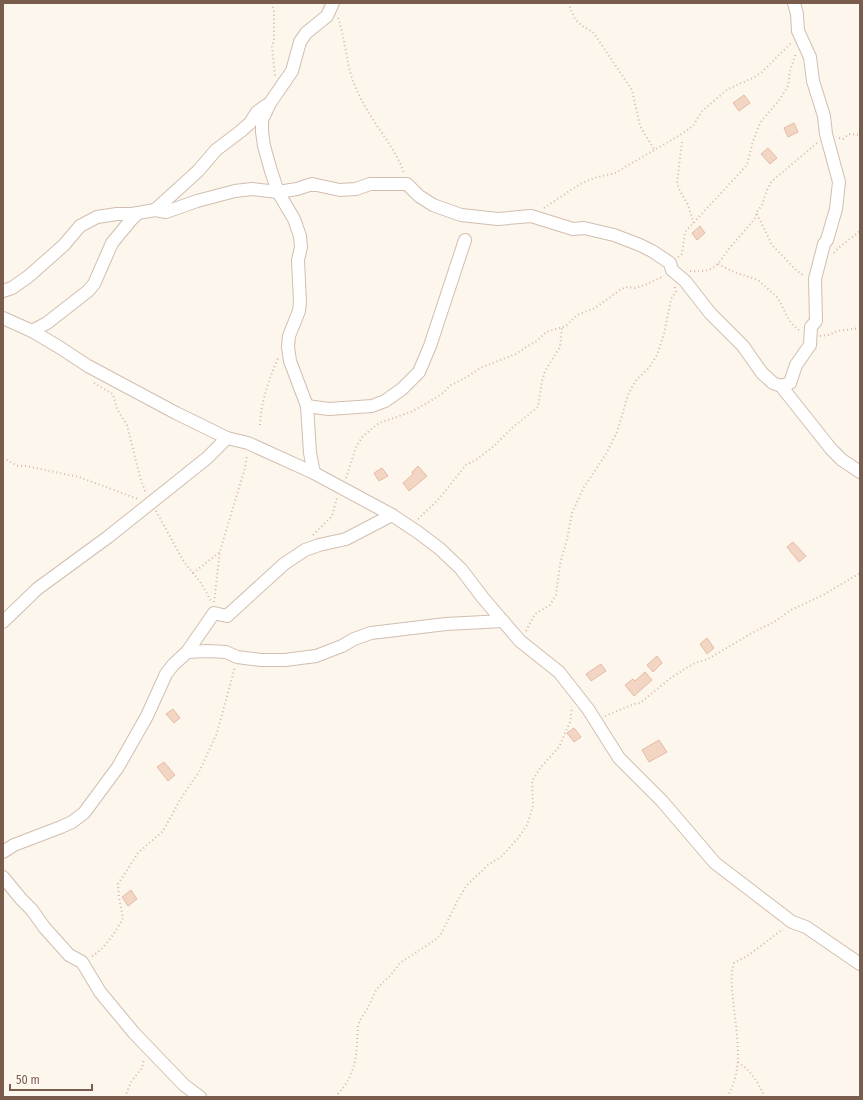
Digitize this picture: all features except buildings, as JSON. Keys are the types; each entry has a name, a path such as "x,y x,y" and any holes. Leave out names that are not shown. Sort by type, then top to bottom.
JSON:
{"street":[{"path":"314,473 310,453 307,406 290,361 288,347 289,336 299,311 300,302 298,260 301,247 300,236 294,219 278,192 264,146 262,120 270,103 292,71 300,42 306,33 327,16 333,3"},
{"path":"781,386 790,383 796,365 810,345 811,327 816,321 815,279 836,209 839,193 839,182 826,134 824,116 813,82 810,58 798,31 797,14 794,3"},
{"path":"155,210 198,171 216,150 241,131 257,112 270,103"},
{"path":"3,291 12,288 29,276 64,244 80,226 97,217 138,214 155,210 166,212 197,201 235,191 252,189 278,192 297,189 312,184 340,190 356,189 370,184 407,184 419,196 433,205 461,215 498,219 531,216 573,229 584,228 614,235 652,251 685,281 710,313 743,346 762,373 773,383 781,386 831,449 842,460 860,472"},
{"path":"32,331 48,323 88,291 94,284 112,243 131,220 138,214"},
{"path":"307,406 328,409 372,406 385,401 402,389 419,372 430,346 465,240"},
{"path":"3,318 32,331 88,366 176,413 227,438 248,443 314,473 392,515 440,549 460,569 520,641 559,672 588,708 619,758 662,801 715,863 792,922 806,927 860,964"},
{"path":"3,622 37,589 108,537 151,503 206,458 227,438"},
{"path":"3,852 14,845 72,822 84,813 118,767 147,716 166,674 187,652 214,613 227,616 284,564 305,550 319,545 346,539 392,515"},
{"path":"187,652 226,652 237,657 261,660 285,660 316,656 371,633 446,624 503,621"},
{"path":"3,877 69,955 82,962 100,992 146,1046 184,1085 200,1097"}],"path":[{"path":"272,3 274,11 274,40 272,47 275,73 274,80"},
{"path":"333,3 342,28 348,61 355,87 373,119 402,163 407,184"},
{"path":"568,3 575,19 582,26 593,32 632,90 640,126 654,149"},
{"path":"531,216 580,184 594,178 615,173 693,126 702,111 728,89 753,78 762,72 795,40 798,31"},
{"path":"790,44 795,45"},
{"path":"310,537 332,516 356,447 363,436 379,423 411,412 437,397 451,385 480,368 516,354 537,341 546,332 566,326 577,315 595,308 620,290 626,287 635,288 645,285 671,269 682,254 685,232 747,165 753,141 760,123 780,99 788,86 796,48"},
{"path":"671,269 702,272 710,270 718,264 756,217 756,213 762,205 772,181 812,149 826,134 842,139 849,134 860,135"},
{"path":"682,142 677,183 688,205 694,224"},
{"path":"756,213 772,245 802,274 812,281 815,279"},
{"path":"819,262 830,257 840,246 860,231"},
{"path":"718,264 734,272 758,280 778,298 789,320 796,329 810,334 811,327"},
{"path":"520,641 535,614 550,605 556,595 560,564 572,513 584,487 606,454 617,432 628,395 632,387 637,379 649,368 657,355 664,334 671,299 676,292 671,269"},
{"path":"410,527 438,500 454,478 466,465 476,460 494,446 513,427 538,407 545,371 560,347 562,327"},
{"path":"811,327 819,336 838,331 860,328"},
{"path":"260,425 260,414 267,385 279,355"},
{"path":"93,383 113,394 117,409 127,425 140,481 184,562 201,583 213,606 220,551 245,468 248,443"},
{"path":"3,458 18,466 33,467 78,477 151,503"},
{"path":"192,573 220,551"},
{"path":"595,720 640,703 688,667 708,659 774,622 791,610 823,595 860,573"},
{"path":"82,962 96,954 118,928 123,918 118,898 118,884 138,853 163,832 181,798 199,772 217,733 237,657"},
{"path":"335,1097 352,1073 355,1064 358,1025 376,990 400,963 424,948 441,934 456,902 467,885 483,869 502,856 519,837 527,825 533,806 532,781 541,767 559,747 570,722 574,692"},
{"path":"727,1097 734,1082 738,1062 731,974 734,963 749,955 792,922"},
{"path":"125,1097 131,1082 142,1068 146,1046"},
{"path":"738,1062 755,1078 765,1097"}]}
